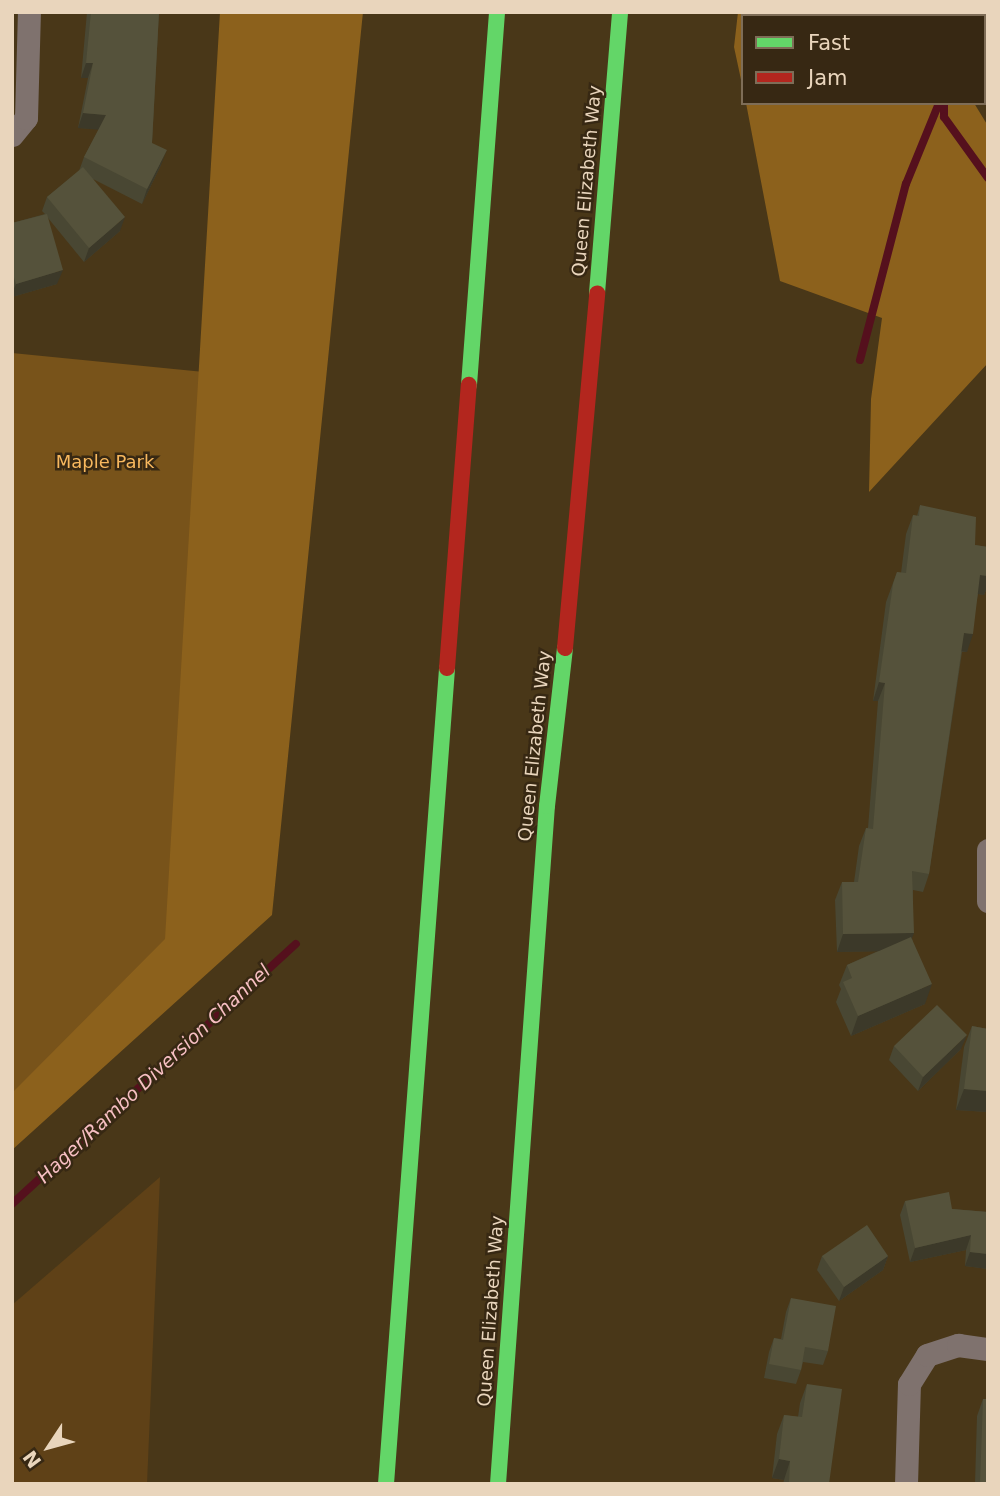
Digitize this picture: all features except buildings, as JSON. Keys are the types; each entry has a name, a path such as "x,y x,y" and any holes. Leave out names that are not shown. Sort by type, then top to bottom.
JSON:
{"highway":[{"path":"386,1484 497,12"},
{"name":"Queen Elizabeth Way","path":"498,1484 547,806 573,580 620,12"}],"street":[{"path":"12,135 26,118 30,12"},
{"path":"988,850 988,901"},
{"path":"906,1484 909,1384 927,1356 958,1345 988,1349"}],"shaded area":[{"path":"220,12 363,12 272,915 12,1150 12,1093 165,939"},
{"path":"738,12 988,12 988,52 986,14 741,14 741,80 734,47"},
{"path":"746,105 975,105 988,126 988,363 869,492 871,399 882,318 780,281"},
{"path":"160,1177 147,1484 12,1484 12,1305"}],"green space":[{"name":"Maple Park","path":"12,353 204,372 170,952 12,1103"}],"waterway":[{"name":"Hager/Rambo Diversion Channel","path":"860,360 906,184 938,105"},
{"path":"944,105 944,117 988,178"},
{"name":"Hager/Rambo Diversion Channel","path":"12,1204 296,944"}],"traffic: fast":[{"path":"469,385 497,12"},
{"path":"597,293 620,12"},
{"path":"498,1484 547,806 565,648"},
{"path":"386,1484 447,668"}],"traffic: jam":[{"path":"565,648 597,293"},
{"path":"447,668 469,385"}]}
